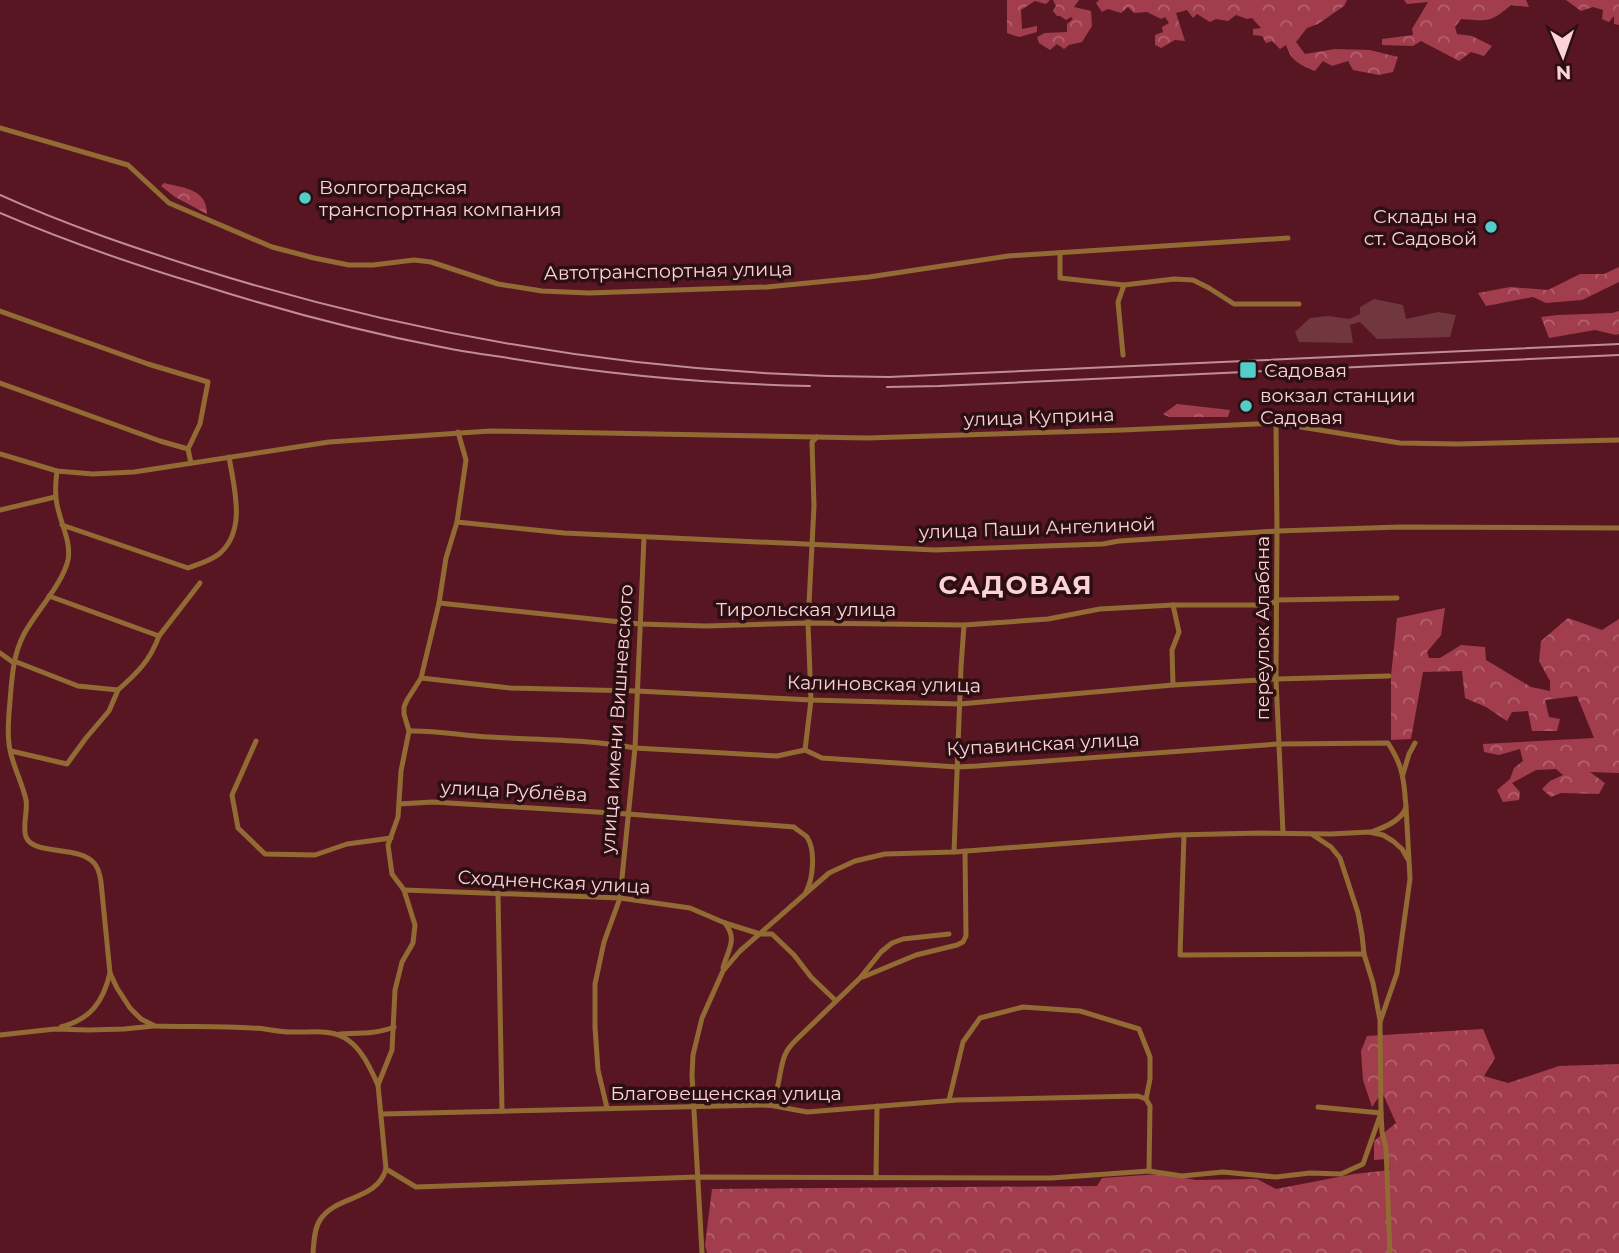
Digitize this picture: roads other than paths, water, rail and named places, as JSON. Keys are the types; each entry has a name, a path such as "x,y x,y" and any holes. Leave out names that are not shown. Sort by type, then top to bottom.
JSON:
{"street":[{"name":"Автотранспортная улица","path":"0,128 128,165 169,203 272,247 349,265 423,261 453,268 498,284 542,291 589,293 767,287 869,277 1008,257 1288,238"},
{"path":"1060,254 1060,278 1124,285 1174,279 1194,280 1234,304 1299,304"},
{"path":"1123,355 1118,302 1124,285"},
{"path":"0,311 148,364 208,382 200,424 188,449 191,463"},
{"path":"0,383 188,449"},
{"name":"улица Куприна","path":"0,454 57,471 93,474 134,472 329,442 458,432 867,438 1276,423 1400,443 1619,440"},
{"name":"переулок Алабяна","path":"1276,423 1276,679 1283,833"},
{"path":"378,1084 392,1050 396,990 402,962 413,943 415,925 404,890 392,874 388,845 398,817 401,771 409,731 404,708 421,678 439,603 446,558 457,522 466,460 458,432"},
{"path":"806,750 811,700 808,623 814,506 812,442 817,437"},
{"path":"62,526 188,568 205,562 221,552 231,537 236,521 237,503 229,457"},
{"path":"55,1029 73,1024 87,1016 106,991 110,973 98,870 87,857 74,852 36,847 30,843 25,829 26,800 9,746 14,662 18,646 68,561 69,550 55,497 57,471"},
{"path":"0,510 55,497"},
{"name":"улица Паши Ангелиной","path":"457,522 564,533 947,550 1103,544 1277,531 1400,527 1619,528"},
{"name":"улица имени Вишневского","path":"607,1108 598,1070 595,984 604,942 620,898 635,748 644,537"},
{"path":"10,751 67,764 109,711 118,690 141,668 159,635 200,583"},
{"path":"49,596 159,635"},
{"name":"Тирольская улица","path":"439,603 640,624 964,625 1048,619 1100,609 1173,605 1269,605 1277,600 1397,598"},
{"path":"1173,605 1178,632 1172,650 1173,685"},
{"path":"954,852 964,625"},
{"path":"0,653 14,662 78,687 118,690"},
{"name":"Калиновская улица","path":"421,678 510,688 960,704 1173,685 1389,676"},
{"name":"Купавинская улица","path":"409,731 426,730 485,737 777,756 806,750 822,758 957,766 1279,744 1388,743 1404,774"},
{"path":"256,741 232,795 237,828 265,855 315,855 347,845 391,838"},
{"path":"1380,1022 1398,973 1402,949 1410,879 1404,774 1415,743"},
{"name":"улица Рублёва","path":"399,804 433,802 794,827 807,837 811,851 811,883 804,896"},
{"path":"1369,832 1383,828 1397,819 1406,807"},
{"path":"723,971 740,951 830,873 855,861 885,855 1184,835 1369,832 1383,835 1393,841 1409,861"},
{"path":"1310,833 1331,847 1340,858 1358,913 1364,954 1373,983 1380,1022 1381,1113 1386,1147 1391,1253"},
{"path":"1184,835 1180,955 1364,954"},
{"path":"860,978 916,955 963,942 966,936 965,851"},
{"name":"Сходненская улица","path":"404,890 620,898 690,908 725,923 760,934 772,934 836,1001"},
{"path":"498,894 502,1111"},
{"path":"702,1253 692,1075 697,1036 733,938 725,923"},
{"path":"769,1105 778,1089 786,1052 892,943 903,939 949,934"},
{"path":"873,962 879,970"},
{"path":"110,973 130,1008 141,1019 155,1026"},
{"path":"949,1100 963,1042 980,1018 1023,1007 1080,1011 1139,1029 1150,1057 1146,1099 1150,1106 1149,1171"},
{"path":"0,1035 55,1029 155,1026 254,1028 336,1034 384,1031 394,1027"},
{"path":"359,1049 364,1033"},
{"path":"313,1253 315,1231 320,1220 328,1211 374,1187 383,1179 386,1169 378,1084 359,1049 336,1034"},
{"name":"Благовещенская улица","path":"382,1114 769,1105 807,1112 949,1100 1138,1096 1146,1099"},
{"path":"876,1178 877,1106"},
{"path":"1318,1107 1381,1113"},
{"path":"386,1169 416,1186 697,1177 1051,1178 1149,1171 1182,1176 1223,1172 1276,1177 1310,1173 1341,1174 1363,1164 1381,1113"}],"railway":[{"path":"0,195 75,226 178,262 372,316 542,349 715,370 889,377 1619,344"},
{"path":"0,213 96,251 225,293 410,341 551,365 625,374 699,381 810,386"},
{"path":"887,387 1619,355"}],"place":[{"name":"Волгоградская транспортная компания","path":"305,198"},
{"name":"Склады на ст. Садовой","path":"1491,227"},
{"name":"Садовая","path":"1248,370"},
{"name":"вокзал станции Садовая","path":"1246,406"}],"district":[{"name":"САДОВАЯ","path":"1016,585"}]}
